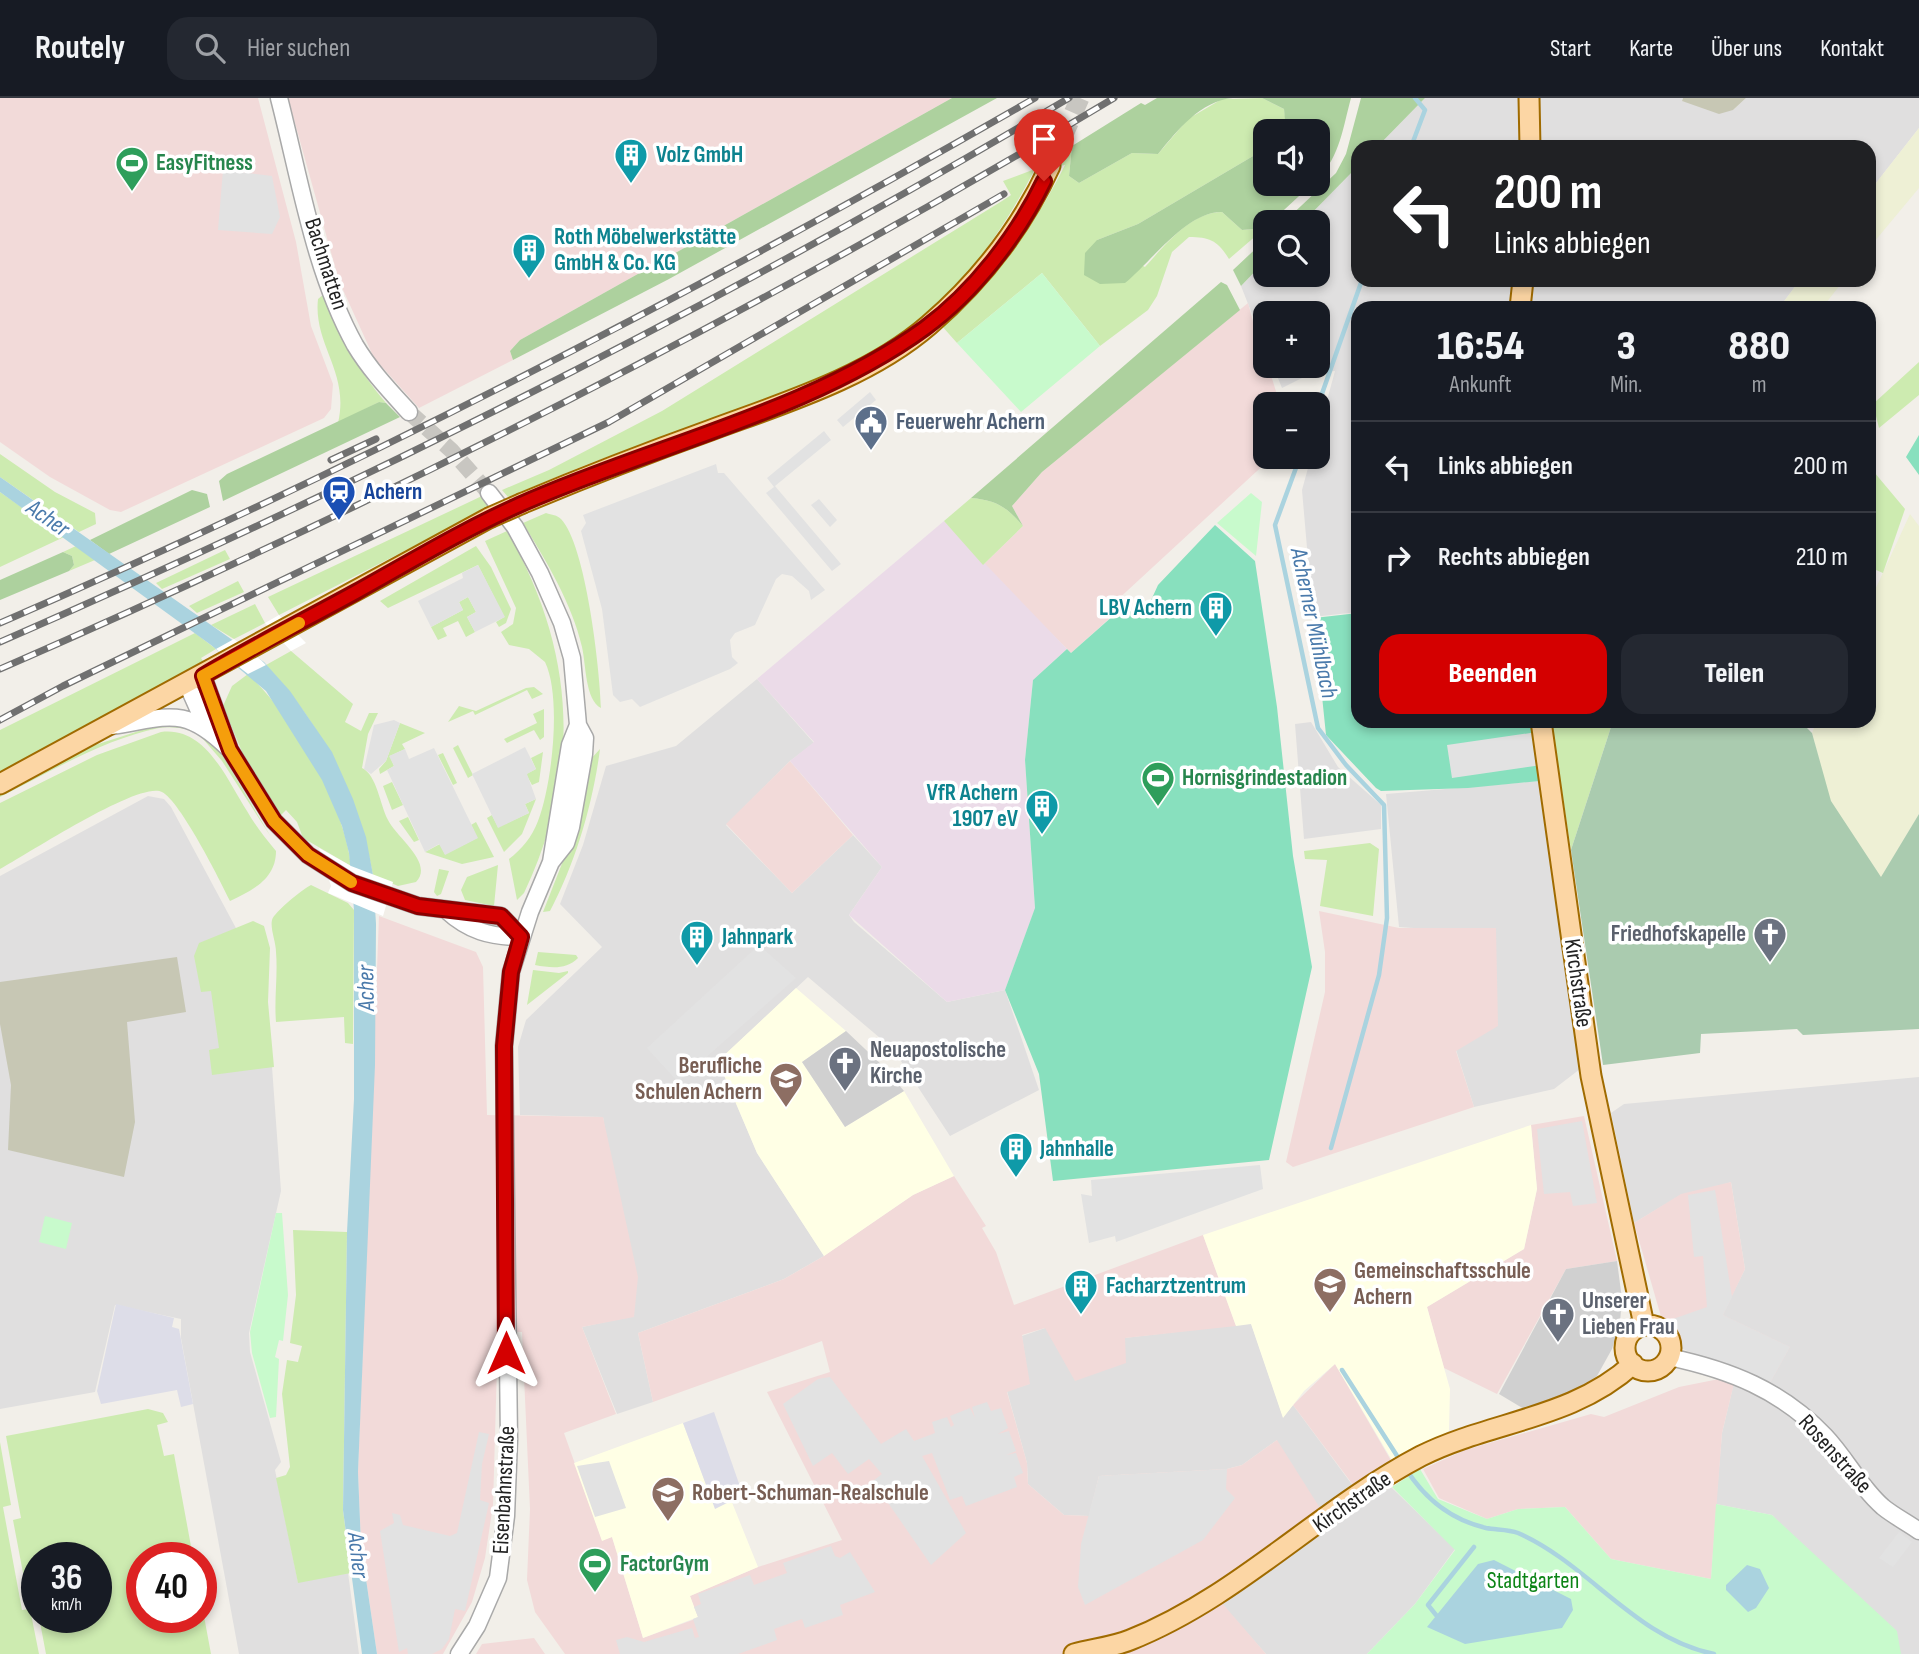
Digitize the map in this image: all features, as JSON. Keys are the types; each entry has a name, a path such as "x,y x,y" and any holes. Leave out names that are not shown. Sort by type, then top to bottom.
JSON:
{"main road":[{"path":"1529,98 1530,140"},
{"path":"0,784 489,519 609,467 773,407 859,369 899,346 928,326 972,283 1008,240 1037,195 1051,166"},
{"name":"Kirchstraße","path":"1542,728 1549,797 1591,1076 1644,1325"},
{"path":"1644,1325 1657,1326 1666,1334 1671,1345 1669,1357 1661,1366 1650,1370 1633,1364 1626,1355 1626,1344 1634,1330 1644,1325"},
{"name":"Kirchstraße","path":"1075,1654 1129,1640 1166,1622 1290,1545 1416,1459 1467,1435 1566,1407 1620,1376 1633,1364"}],"street":[{"name":"Bachmatten","path":"279,98 320,252 346,325 374,374 409,412"},
{"name":"Eisenbahnstraße","path":"459,1654 477,1626 498,1578 506,1516 509,1439 504,1046 511,972 521,937 551,862 570,745 578,725 572,658 562,623 526,545 489,493"},
{"path":"195,680 207,729"},
{"path":"195,680 230,750 274,821 296,845 324,867 352,883 422,907 497,914 521,937"},
{"path":"110,726 177,716 207,729 230,750"},
{"name":"Rosenstraße","path":"1669,1357 1740,1376 1795,1409 1826,1437 1884,1508 1919,1531"}],"shaded area":[{"path":"0,98 258,98 296,242 311,326 333,384 331,409 324,418 121,512 110,510 50,477 0,442"},
{"path":"288,98 952,98 520,340 510,351 513,360 419,408 374,358 339,281"},
{"path":"1425,98 1683,98 1682,101 1733,110 1746,98 1919,98 1919,128 1876,183 1876,140 1384,140"},
{"path":"1683,98 1746,98 1733,110 1719,114 1682,101"},
{"path":"1919,128 1919,188 1876,240 1876,183"},
{"path":"223,170 272,176 280,217 272,234 218,230"},
{"path":"1351,173 1351,287 1795,287 1784,301 1351,301 1351,613 1313,617 1302,490 1308,469 1330,469 1329,392 1335,371 1330,371 1330,301 1253,301 1253,316 1241,286 1253,274 1253,287 1330,287 1330,210 1315,210"},
{"path":"1795,287 1838,287 1828,301 1784,301"},
{"path":"1248,303 1253,322 1253,378 1272,378 1276,392 1253,392 1253,469 1259,469 1114,603 1119,610 1071,653 983,565 1023,526 1012,506 1042,472"},
{"path":"1278,378 1302,378 1282,388"},
{"path":"870,392 876,400 843,427 837,420"},
{"path":"824,431 831,440 775,486 841,564 832,571 766,493 774,487 767,478"},
{"path":"716,464 718,473 724,473 825,590 811,600 809,591 792,576 782,574 776,579 755,625 735,633 730,640 732,657 738,663 730,669 640,707 632,699 620,702 613,695 602,609 581,531 586,523 583,515"},
{"path":"819,499 837,520 830,527 811,505"},
{"path":"1910,514 1919,526 1919,814 1881,878 1830,801 1812,733 1814,728 1876,728 1876,588"},
{"path":"944,521 1067,649 1033,680 1025,760 1035,909 1005,990 947,1002 849,915 882,867 790,761 814,742 757,679"},
{"path":"478,565 505,617 475,632 467,617 476,612 468,597 459,602 463,610 431,627 418,601 463,578 462,573"},
{"path":"757,679 814,743 790,761 726,825 792,893 853,835 882,867 849,915 854,922 947,1002 1005,990 1039,1090 950,1136 893,1049 808,977 718,1061 757,1153 824,1256 784,1279 638,1333 653,1402 617,1414 582,1327 634,1316 603,1117 520,1115 518,1047 526,1020 602,947 560,904 583,845 606,766 676,746"},
{"path":"394,720 400,723 386,761 371,774 364,769 374,725"},
{"path":"1311,722 1338,767 1381,805 1381,829 1304,839 1295,724"},
{"path":"1611,728 1807,728 1812,733 1831,801 1881,877 1919,814 1919,1029 1803,1035 1797,1029 1701,1034 1700,1053 1603,1065 1571,850"},
{"path":"1537,732 1542,765 1452,778 1447,745"},
{"path":"525,747 536,769 527,774 536,799 525,804 529,813 498,828 472,774"},
{"path":"434,748 478,838 445,855 439,844 425,852 387,770 394,766 389,756 405,749 409,759"},
{"path":"790,761 853,835 792,893 726,824"},
{"path":"1540,781 1580,1069 1554,1089 1474,1107 1456,1050 1427,929 1399,927 1386,794"},
{"path":"148,796 164,799 171,807 237,930 265,970 281,1191 249,1333 250,1352 281,1462 275,1470 298,1582 348,1573 359,1654 239,1654 181,1338 181,1319 115,1305 95,1392 0,1409 0,876"},
{"path":"1319,911 1399,928 1496,928 1498,1026 1456,1051 1474,1107 1293,1167 1286,1162 1325,992 1325,952"},
{"path":"379,916 476,952 483,967 487,1115 603,1117 638,1277 634,1317 582,1327 616,1414 564,1433 602,1540 612,1537 643,1638 698,1618 690,1596 758,1567 842,1540 767,1392 830,1372 822,1341 653,1402 638,1333 784,1279 824,1256 913,1195 954,1176 986,1226 982,1228 996,1252 1014,1305 1203,1235 1236,1326 1125,1338 1126,1363 1075,1381 1045,1328 1022,1335 1030,1384 1007,1392 1027,1463 1028,1484 1064,1515 1089,1516 1099,1476 1227,1469 1242,1465 1277,1440 1325,1516 1216,1596 1266,1654 565,1654 535,1612 527,1580 530,1509 522,1332 498,1331 493,1505 485,1558 472,1602 443,1654 377,1654 361,1545 358,1472"},
{"path":"759,945 796,978 678,1082 647,1048"},
{"path":"177,957 186,1012 127,1022 135,1122 124,1177 8,1150 11,1085 0,1024 0,982"},
{"name":"Berufliche Schulen Achern","path":"796,988 846,1031 802,1062 845,1127 904,1091 954,1176 913,1195 824,1256 757,1153 718,1061"},
{"path":"846,1031 883,1066 904,1091 845,1127 802,1062"},
{"path":"1919,1077 1919,1654 1901,1654 1772,1515 1716,1504 1722,1433 1737,1370 1722,1315 1745,1269 1731,1182 1664,1205 1634,1223 1611,1113 1624,1104"},
{"path":"1584,1116 1617,1261 1566,1269 1497,1394 1444,1368 1427,1307 1524,1249 1537,1189 1531,1125"},
{"path":"1582,1121 1597,1203 1573,1206 1570,1192 1544,1194 1537,1129"},
{"name":"Gemeinschaftsschule Achern","path":"1531,1125 1537,1189 1524,1249 1427,1307 1450,1389 1449,1431 1393,1462 1335,1364 1304,1391 1283,1418 1251,1324 1236,1326 1203,1235"},
{"path":"1260,1165 1263,1189 1116,1242 1115,1236 1089,1243 1081,1194 1092,1196 1091,1180"},
{"path":"1731,1182 1745,1269 1723,1315 1790,1347 1770,1383 1737,1371 1722,1433 1711,1579 1611,1559 1565,1507 1518,1509 1487,1519 1439,1498 1423,1469 1465,1450 1591,1414 1604,1417 1679,1387 1719,1379 1662,1320 1634,1223 1681,1194"},
{"path":"1715,1190 1732,1297 1723,1315 1790,1347 1770,1383 1680,1348 1682,1339 1673,1319 1707,1307 1703,1256 1694,1257 1688,1195"},
{"path":"1617,1261 1622,1299 1620,1322 1612,1349 1597,1376 1570,1394 1524,1409 1499,1394 1566,1269"},
{"path":"116,1304 174,1318 172,1327 179,1329 193,1404 181,1407 177,1390 101,1404 97,1391"},
{"path":"1251,1323 1283,1417 1293,1405 1365,1502 1391,1487 1455,1549 1415,1604 1367,1654 1266,1654 1215,1597 1277,1440 1242,1465 1227,1469 1099,1476 1089,1516 1064,1515 1028,1484 1027,1463 1007,1391 1029,1384 1022,1336 1045,1328 1124,1338"},
{"path":"1335,1364 1393,1464 1356,1489 1293,1405"},
{"path":"830,1377 881,1444 906,1429 914,1441 935,1433 932,1422 947,1417 951,1427 954,1425 950,1416 970,1408 975,1418 972,1407 987,1402 991,1411 1001,1408 1008,1428 998,1434 1009,1431 1016,1451 1006,1455 1016,1453 1023,1473 1014,1477 1017,1487 966,1506 962,1496 950,1500 932,1453 922,1456 966,1533 931,1565 873,1481 882,1474 869,1459 848,1474 832,1453 813,1466 783,1404 818,1379"},
{"path":"714,1412 743,1495 715,1509 683,1423"},
{"name":"Robert-Schuman-Realschule","path":"683,1423 715,1508 731,1500 758,1567 690,1596 698,1617 643,1638 612,1537 602,1541 574,1463"},
{"path":"479,1432 489,1434 482,1464 480,1500 489,1503 465,1611 455,1609 449,1639 442,1649 432,1654 408,1654 407,1648 399,1652 380,1531 394,1523 392,1513 400,1515 403,1525 450,1536 457,1533"},
{"path":"609,1461 626,1508 595,1517 577,1466"},
{"path":"1227,1469 1226,1489 1235,1498 1203,1540 1085,1605 1078,1587 1081,1544 1099,1476"},
{"path":"1899,1532 1912,1542 1893,1567 1879,1558"},
{"path":"831,1546 835,1556 840,1558 850,1552 875,1592 840,1605 843,1615 805,1628 802,1619 774,1629 777,1640 738,1654 620,1654 616,1640 627,1637 644,1642 692,1628 695,1638 699,1637 693,1619 698,1617 694,1607 701,1604 698,1594 750,1575 754,1585 787,1573 783,1563"},
{"path":"534,1638 545,1654 476,1654 482,1644"}],"green space":[{"path":"952,98 997,98 669,279 513,360 510,351 520,340"},
{"path":"1157,98 1233,98 1221,100 1200,111 1158,154 1132,153 1079,183 1069,176 1072,146 1141,103 1145,105"},
{"path":"1262,98 1284,109 1285,119 1253,119 1253,156 1138,224 1097,240 1145,267 1179,231 1200,217 1222,212 1242,230 1253,229 1253,238 1229,259 1213,241 1189,237 1172,252 1157,296 1148,310 1100,346 1042,273 957,343 941,325 979,290 1012,251 1040,210 1065,165 1035,169 1072,146 1069,176 1079,183 1132,153 1158,154 1188,119 1222,99"},
{"path":"1262,98 1351,98 1343,131 1330,162 1330,119 1285,119 1284,109"},
{"path":"1361,98 1425,98 1384,140 1351,140 1351,173 1330,195 1330,179 1346,154"},
{"path":"1253,156 1253,196 1299,196 1284,210 1253,210 1253,229 1242,230 1222,212 1196,220 1170,239 1125,283 1100,284 1084,275 1085,253 1097,240 1138,224"},
{"path":"1035,169 1001,228 961,281 929,314 899,338 864,360 785,396 611,455 508,497 502,490 549,470 662,411 1002,201 1011,195 1003,181"},
{"path":"1312,196 1329,196 1315,210 1297,210"},
{"path":"1253,251 1253,274 1241,286 1233,270"},
{"path":"1042,273 1100,346 1021,412 957,343"},
{"path":"1221,282 1227,285 1240,310 1042,472 1012,506 1023,526 1000,506 971,498"},
{"path":"324,294 350,351 386,403 379,402 338,423 339,389 318,315 318,299"},
{"path":"1919,362 1919,395 1879,428 1876,401"},
{"path":"379,402 386,403 400,417 223,501 219,481 227,474"},
{"path":"1919,435 1919,475 1906,457"},
{"path":"0,454 55,492 95,513 96,524 79,532 0,477"},
{"path":"1876,474 1905,509 1883,573 1876,570"},
{"path":"192,490 207,494 210,507 109,554 90,540"},
{"path":"0,492 64,537 0,567"},
{"path":"1251,493 1262,502 1256,556 1217,523"},
{"path":"482,496 487,506 467,519 279,615 268,597"},
{"path":"971,498 1000,506 1023,526 983,565 944,521"},
{"path":"546,513 561,519 578,554 590,609 601,708 589,690 582,647 572,614 523,523"},
{"name":"Hornisgrindestadion","path":"1215,525 1255,561 1277,707 1293,856 1312,967 1269,1160 1053,1181 1039,1074 1005,990 1035,908 1025,760 1033,680 1067,649 1071,653 1114,615 1148,607 1158,585"},
{"path":"507,531 530,575 547,620 558,665 563,710 562,755 556,801 543,847 524,893 517,900 509,859 526,842 538,821 551,764 554,718 550,677 545,662 529,649 509,645 501,632 513,624 516,608 485,541"},
{"path":"76,546 95,560 69,571 74,565 72,556 63,552"},
{"path":"476,546 491,567 511,609 506,623 499,627 496,622 504,617 478,565 388,608 380,601"},
{"path":"225,550 230,559 162,589 156,583"},
{"path":"63,552 72,556 74,565 69,571 0,600 0,580"},
{"path":"238,581 244,592 197,613 189,606"},
{"path":"468,597 476,612 467,617 475,632 466,637 458,621 443,628 447,636 438,640 431,627 463,610 459,602"},
{"path":"255,604 265,623 234,639 211,625"},
{"path":"1351,614 1351,728 1532,728 1540,781 1468,788 1381,791 1376,788 1326,735 1314,618"},
{"path":"195,633 216,649 201,658 203,661 0,775 0,730"},
{"path":"291,651 353,704 345,722 361,731 369,713 378,713 368,734 362,768 375,784 388,820 418,859 421,867 416,882 398,886 373,875 358,817 335,762 304,712 266,665"},
{"path":"248,674 283,714 314,763 338,816 351,866 303,838 297,822 286,810 280,816 245,759 223,706 232,686"},
{"path":"534,687 543,694 532,699 527,690 475,715 473,711 448,722 459,706 476,711 526,688"},
{"path":"544,709 544,737 540,740 534,730 507,743 504,739 537,723 533,714"},
{"path":"167,722 191,729 159,728 118,740 0,797 0,793 95,745"},
{"path":"400,723 425,733 402,744 405,749 390,756 394,766 380,774 379,769 386,761"},
{"path":"1552,728 1611,728 1571,850"},
{"path":"161,732 177,732 191,737 203,746 223,771 253,821 276,851 272,869 262,882 230,901 179,810 162,792 150,791 108,807 0,869 0,803 97,755"},
{"path":"197,732 221,753 271,837 222,761"},
{"path":"458,745 473,775 468,778 453,748"},
{"path":"600,749 588,811 575,852 550,911 543,912 572,838 590,760"},
{"path":"543,752 539,782 532,785 526,774 536,769 531,758"},
{"path":"443,753 457,783 453,785 438,755"},
{"path":"392,782 403,805 392,810 383,786"},
{"path":"536,799 522,834 504,852 487,818 492,815 498,827 529,813 525,804"},
{"path":"408,817 419,840 414,842 399,821"},
{"path":"476,822 494,857 462,864 425,852 440,844 445,854 477,838 471,825"},
{"path":"1370,843 1379,849 1373,916 1320,906 1327,860 1305,859 1304,851"},
{"path":"498,865 494,906 465,900 461,890 467,877"},
{"path":"439,869 449,871 441,894 437,896 434,892"},
{"path":"311,885 348,903 354,910 353,1044 345,1043 344,1017 276,1022 276,948 272,920 283,906"},
{"path":"253,921 264,926 270,948 268,1002 274,1067 212,1075 209,1050 219,1048 211,991 201,992 194,956 199,943"},
{"path":"538,952 576,955 578,958 563,966 541,966 535,965"},
{"path":"533,970 568,973 527,1005"},
{"path":"276,1213 282,1213 288,1295 283,1341 279,1340 275,1357 279,1359 276,1417 270,1418 252,1353 250,1332"},
{"path":"45,1216 72,1223 66,1249 39,1242"},
{"path":"293,1230 347,1232 343,1510 351,1573 298,1583 276,1478 286,1475 290,1467 282,1394 287,1360 298,1362 302,1346 290,1343 296,1295"},
{"path":"148,1409 163,1413 168,1422 157,1425 164,1456 174,1454 190,1542 126,1542 126,1633 207,1633 211,1654 46,1654 42,1633 112,1633 112,1542 21,1542 21,1562 13,1520 21,1518 6,1436"},
{"path":"0,1442 11,1505 3,1507 21,1605 21,1633 35,1633 39,1654 0,1654"},
{"name":"Stadtgarten","path":"1420,1469 1438,1499 1487,1519 1518,1509 1565,1507 1611,1559 1711,1579 1716,1504 1772,1515 1897,1631 1901,1654 1367,1654 1415,1604 1455,1550 1392,1487"}],"water":[{"name":"Acher","path":"0,477 264,662 290,691 332,752 366,837 373,875 376,924 375,1065 358,1472 361,1545 377,1654 362,1654 343,1510 347,1232 354,1099 354,910 349,853 342,826 322,780 266,691 211,645 0,492"},
{"path":"1494,1560 1571,1599 1573,1610 1562,1628 1465,1644 1427,1627 1478,1564"},
{"path":"1747,1565 1760,1569 1769,1588 1756,1608 1748,1612 1726,1590 1726,1585"}],"pier":[{"path":"279,615 306,643 291,651 265,623"},
{"path":"234,639 266,665 248,674 216,649"},
{"path":"319,848 351,866 393,882 383,916 328,893 331,886"}],"waterway":[{"name":"Acherner Mühlbach","path":"1414,140 1425,110 1415,98"},
{"name":"Acherner Mühlbach","path":"1355,301 1360,287"},
{"name":"Acherner Mühlbach","path":"1323,392 1351,311"},
{"name":"Acherner Mühlbach","path":"1296,469 1275,525 1318,728 1346,765 1384,805 1387,918 1379,975 1331,1148"},
{"name":"Acherner Mühlbach","path":"1342,1370 1401,1462"},
{"name":"Acherner Mühlbach","path":"1406,1469 1422,1490 1451,1514 1486,1528 1518,1533 1544,1546 1660,1633 1714,1654"},
{"path":"1436,1615 1428,1605 1474,1547"}],"tunnel":[{"path":"1050,166 1080,98"},
{"path":"409,412 452,451 489,493"}],"railway":[{"path":"0,623 265,503 525,375 782,240 1035,98"},
{"path":"0,642 273,518 543,386 808,247 1069,98"},
{"path":"0,669 285,540 566,402 842,254 1114,98"},
{"path":"0,720 63,686 609,422 1004,194"},
{"path":"331,460 376,439"}],"slow traffic":[{"path":"299,623 203,676 230,750 274,821 308,855 351,882"}],"place":[{"name":"Volz GmbH","path":"631,185"},
{"name":"EasyFitness","path":"132,193"},
{"name":"Roth Möbelwerkstätte GmbH & Co. KG","path":"529,280"},
{"name":"Feuerwehr Achern","path":"871,452"},
{"name":"Achern","path":"339,522"},
{"name":"LBV Achern","path":"1216,638"},
{"name":"Hornisgrindestadion","path":"1158,808"},
{"name":"VfR Achern 1907 eV","path":"1042,836"},
{"name":"Friedhofskapelle","path":"1770,964"},
{"name":"Jahnpark","path":"697,967"},
{"name":"Neuapostolische Kirche","path":"845,1093"},
{"name":"Berufliche Schulen Achern","path":"786,1109"},
{"name":"Jahnhalle","path":"1016,1179"},
{"name":"Gemeinschaftsschule Achern","path":"1330,1314"},
{"name":"Facharztzentrum","path":"1081,1316"},
{"name":"Unserer Lieben Frau","path":"1558,1344"},
{"name":"Robert-Schuman-Realschule","path":"668,1523"},
{"name":"FactorGym","path":"595,1594"}],"route":[{"path":"506,1353 504,1046 511,972 521,937 501,916 470,910 418,906 352,883 308,855 274,821 230,750 203,676 414,559 523,503 609,467 773,407 879,358 928,326 972,283 1008,240 1044,181"}]}
